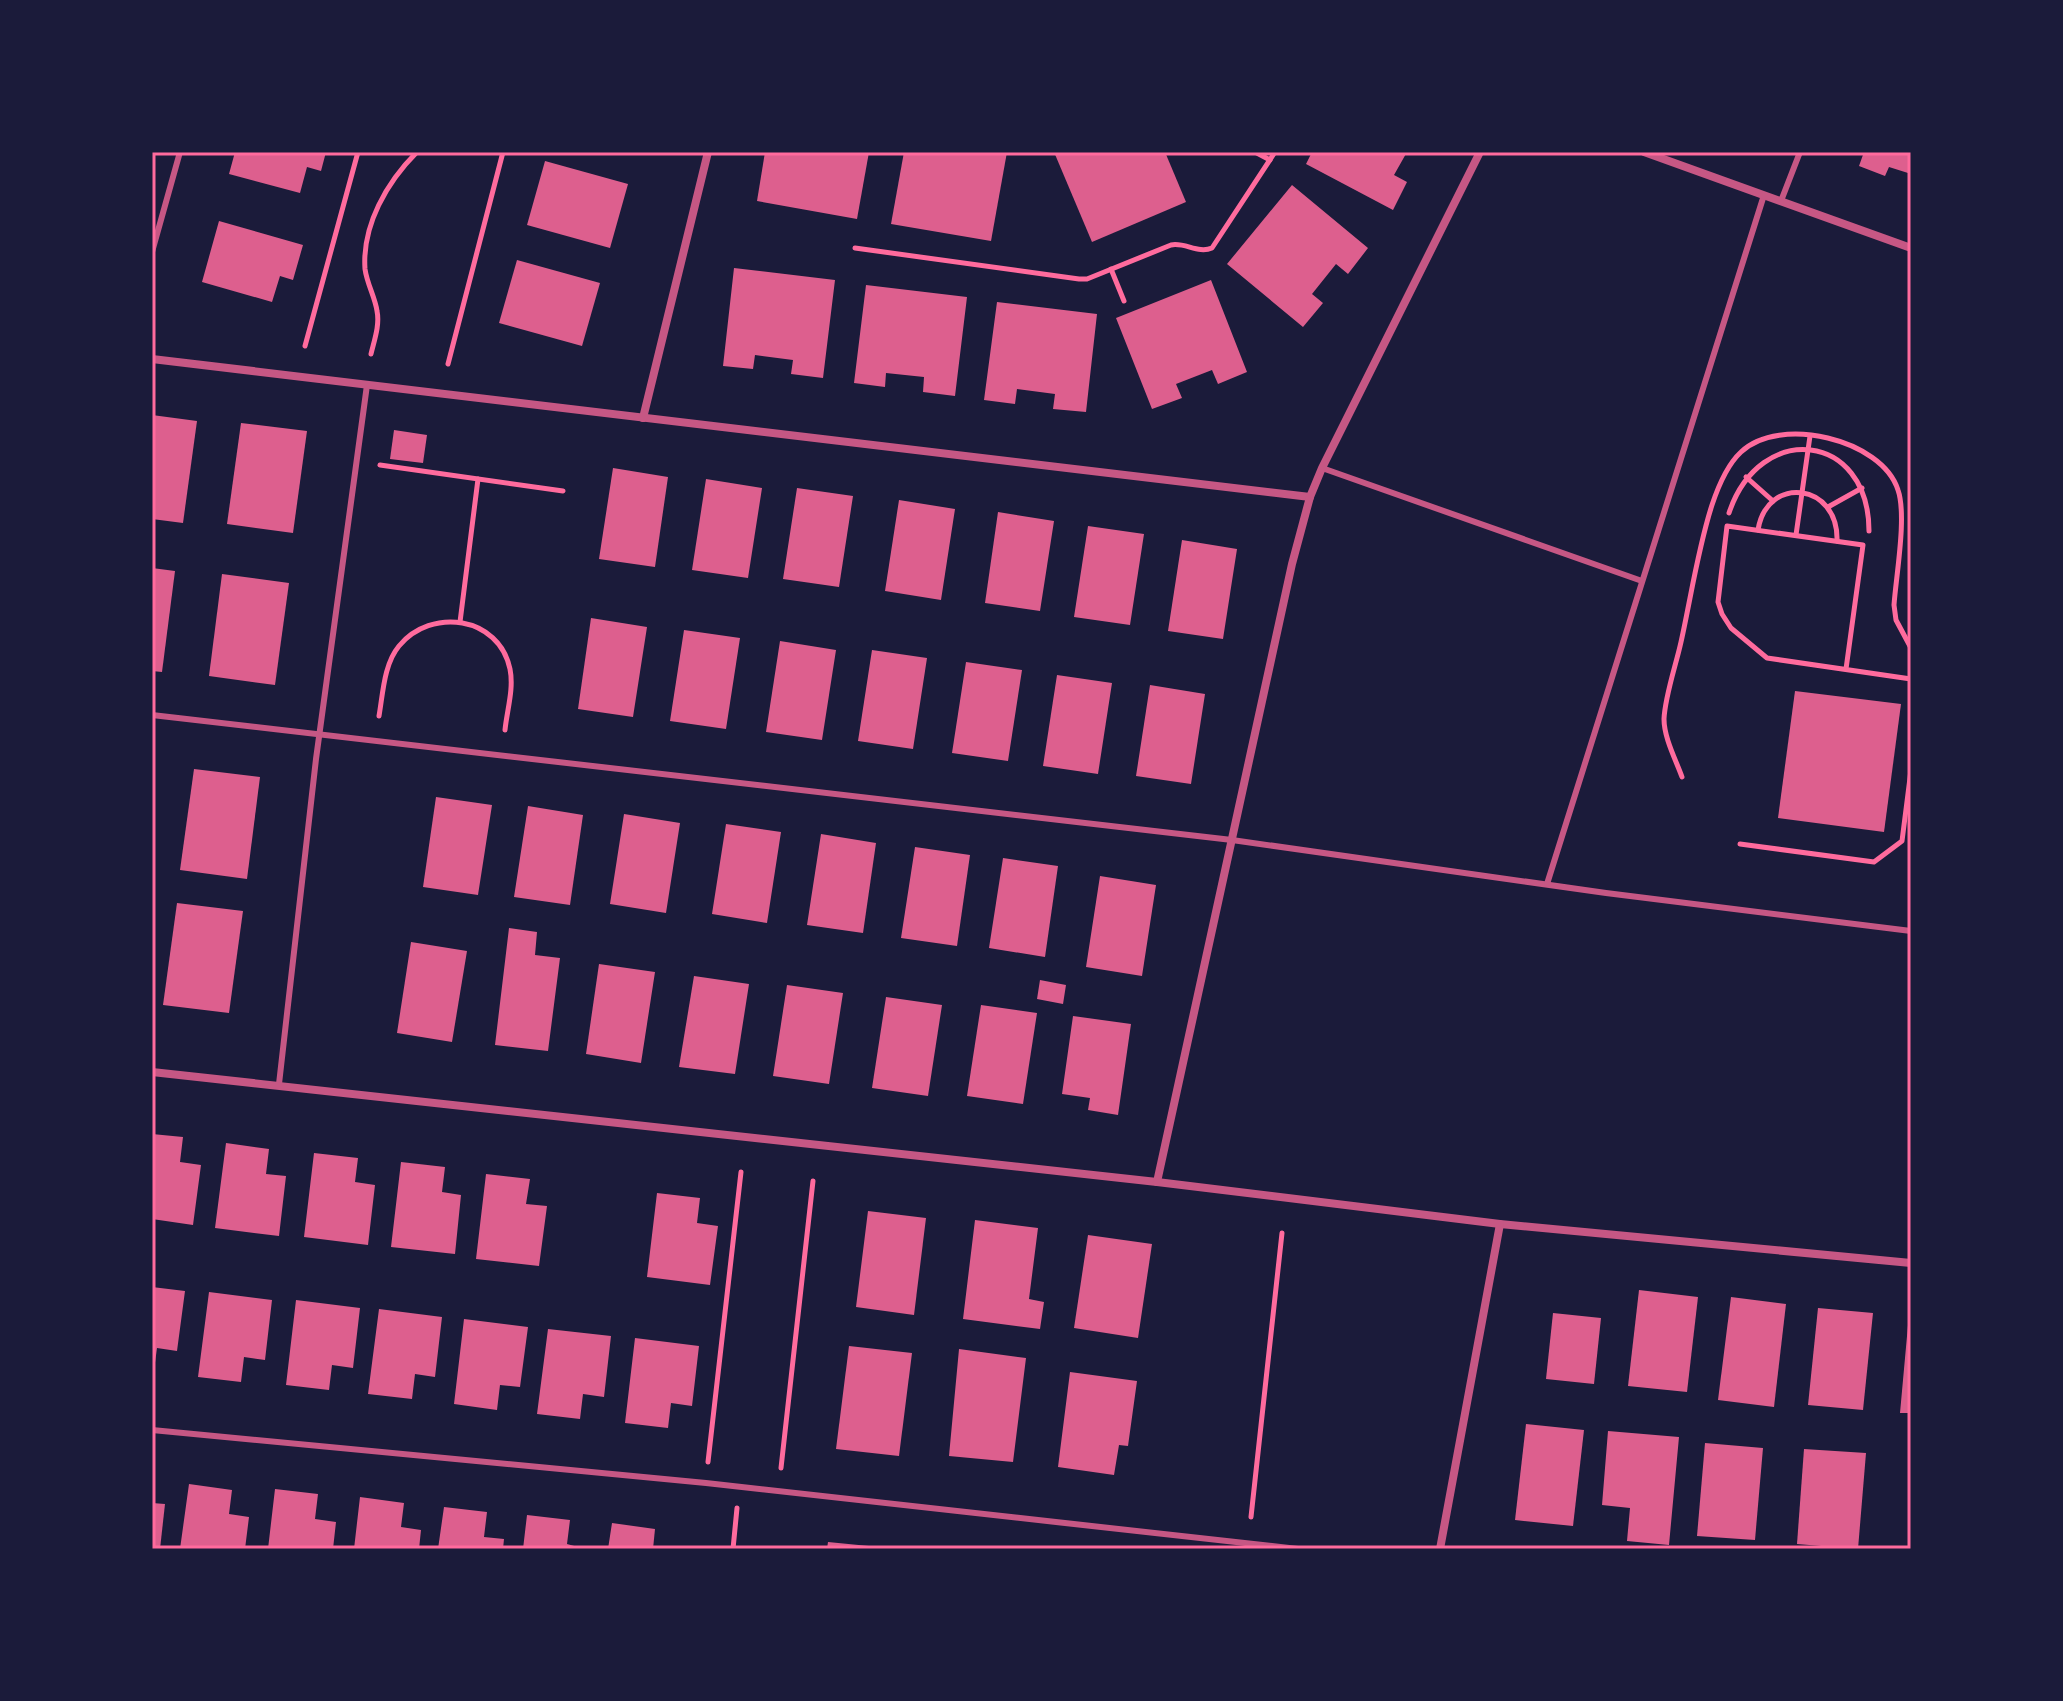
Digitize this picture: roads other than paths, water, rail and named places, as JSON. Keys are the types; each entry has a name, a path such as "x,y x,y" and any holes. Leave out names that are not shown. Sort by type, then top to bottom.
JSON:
{"street":[{"path":"643,418 708,152"},
{"path":"1157,1182 1292,564 1310,497 1480,152"},
{"path":"1644,152 1911,248"},
{"path":"152,359 1310,497"},
{"path":"152,1072 1157,1182 1500,1224 1911,1263"},
{"path":"1440,1549 1500,1224"}],"lane":[{"path":"152,252 180,152"},
{"path":"1781,201 1800,152"},
{"path":"1547,884 1764,195"},
{"path":"279,1084 320,734 367,385"},
{"path":"1322,468 1642,581"},
{"path":"152,715 1232,840 1911,931"},
{"path":"152,1430 706,1483 1298,1549"}]}
